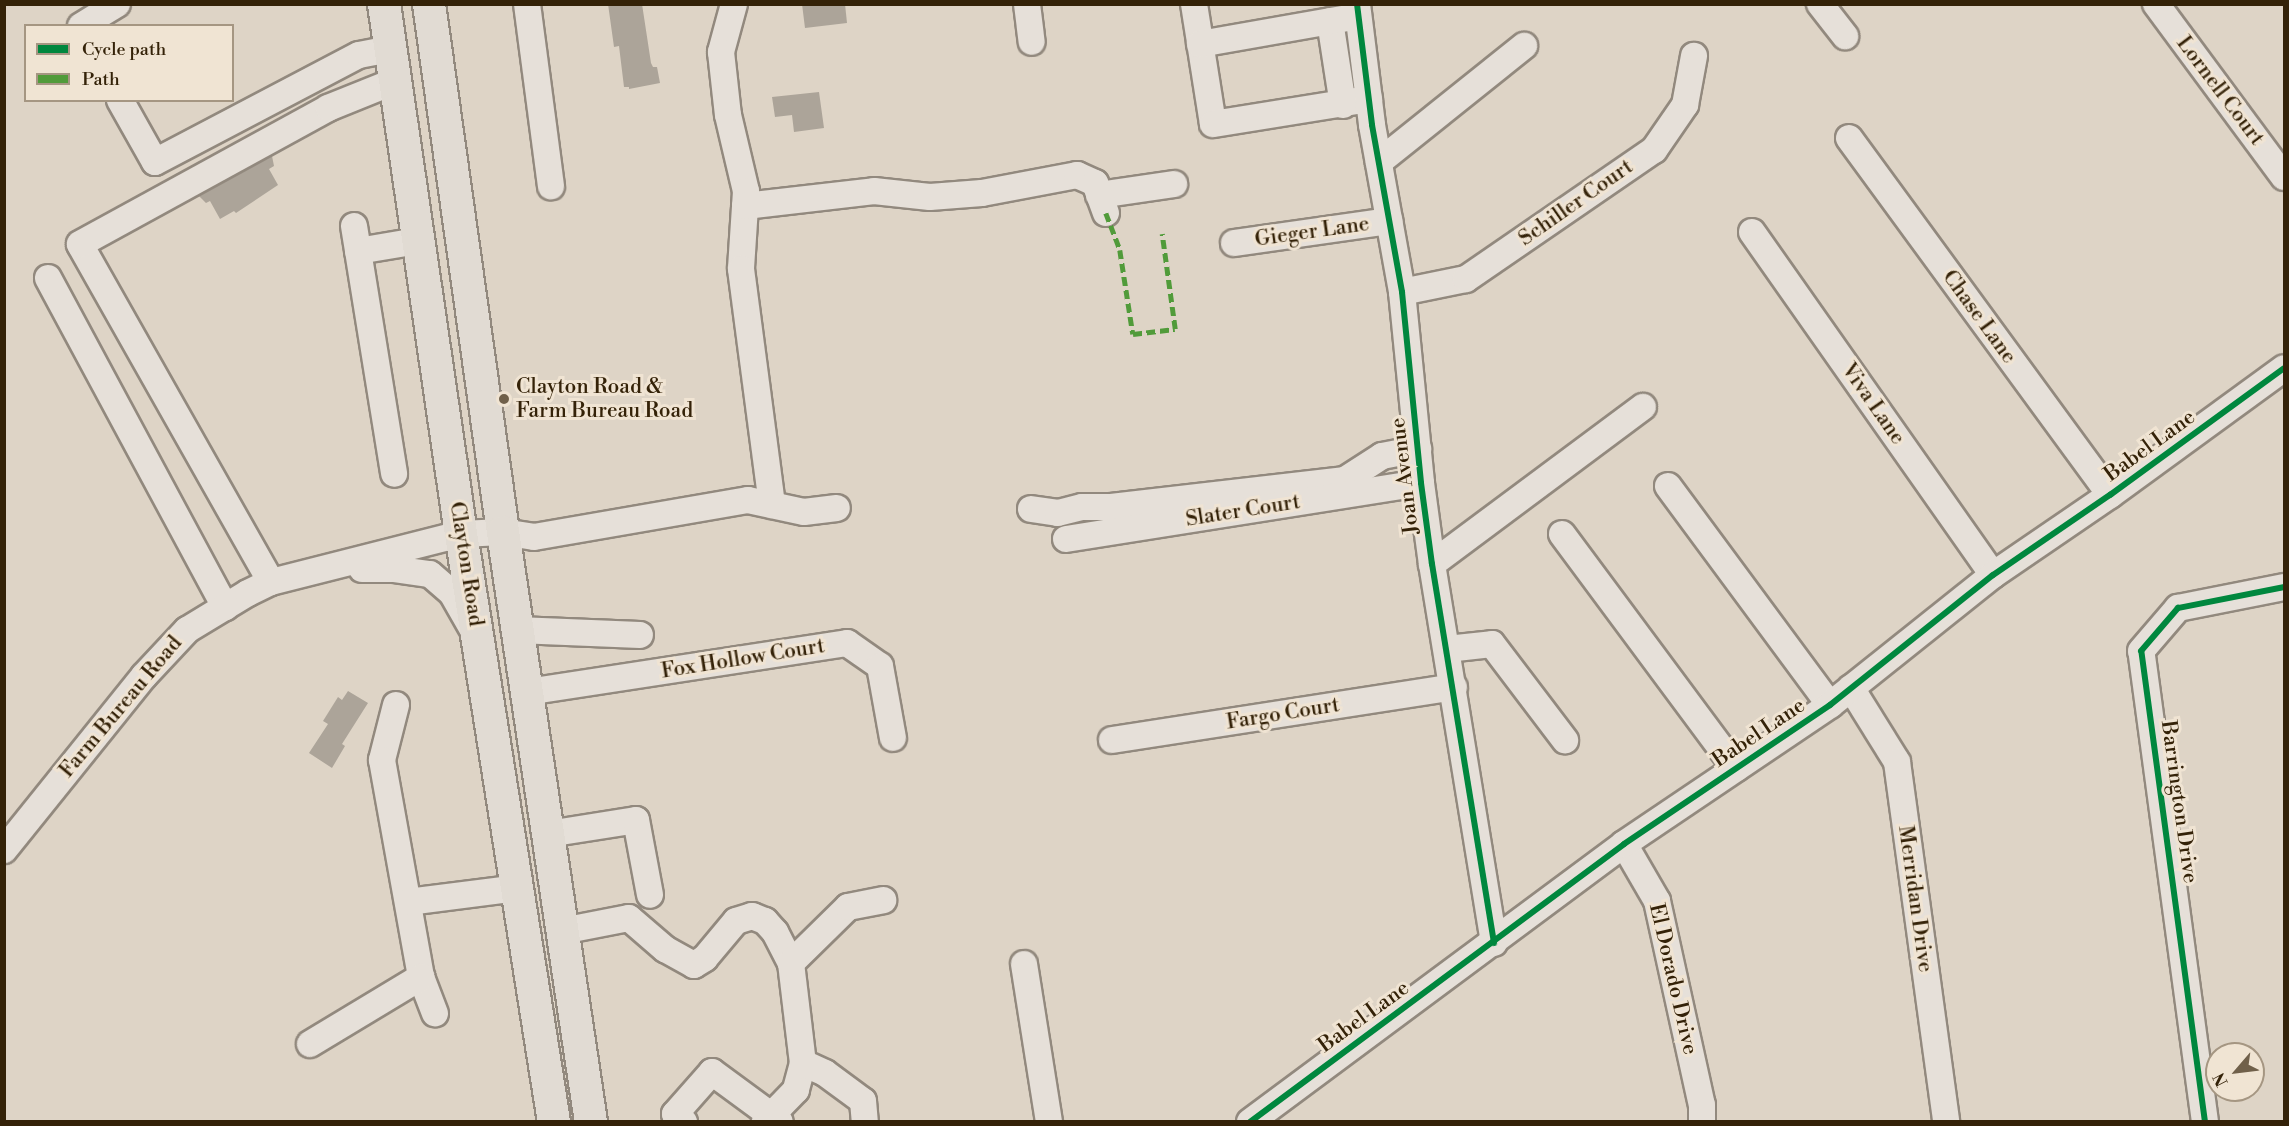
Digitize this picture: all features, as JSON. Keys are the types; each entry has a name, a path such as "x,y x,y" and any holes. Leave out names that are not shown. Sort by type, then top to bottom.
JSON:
{"main road":[{"name":"Clayton Road","path":"384,4 461,534 554,1122"},
{"name":"Clayton Road","path":"429,4 517,630 591,1122"}],"street":[{"path":"84,24 117,4"},
{"path":"527,4 551,186"},
{"path":"734,4 721,52 728,115 746,191 741,269 772,505"},
{"path":"1027,4 1032,42"},
{"path":"1194,4 1213,124 1343,105 1369,99"},
{"path":"1820,4 1845,36"},
{"name":"Lornell Court","path":"2156,4 2284,177"},
{"path":"1200,44 1330,21 1357,10"},
{"name":"Joan Avenue","path":"1357,10 1379,162 1402,292 1421,483 1432,564 1454,687 1494,943"},
{"path":"1330,21 1343,105"},
{"path":"1379,162 1524,46"},
{"path":"121,102 155,162 359,55 391,49"},
{"name":"Schiller Court","path":"1402,292 1466,279 1654,150 1684,105 1694,56"},
{"path":"272,582 80,244 328,108 395,81"},
{"name":"Chase Lane","path":"1849,138 2110,495"},
{"path":"745,206 874,191 930,197 982,194 1077,175 1095,183 1103,204 1174,184"},
{"name":"Gieger Lane","path":"1234,243 1389,221"},
{"path":"354,226 394,474"},
{"name":"Viva Lane","path":"1752,232 1993,575"},
{"path":"358,251 418,241"},
{"path":"48,278 225,607"},
{"name":"Babel Lane","path":"1250,1122 1494,943 1624,844 1830,705 1993,575 2110,495 2284,368"},
{"path":"1432,564 1643,407"},
{"path":"1031,509 1059,513 1082,507 1111,507 1345,480 1382,456 1418,450"},
{"name":"Slater Court","path":"1066,539 1421,483"},
{"path":"1668,486 1830,705"},
{"name":"Farm Bureau Road","path":"4,850 151,669 186,630 272,582 461,534 503,532 534,537 748,500 804,512 837,508"},
{"path":"1562,534 1736,768"},
{"path":"320,570 393,569 430,574 452,592 478,639"},
{"name":"Barrington Drive","path":"2205,1122 2141,651 2178,609 2284,587"},
{"path":"517,630 640,635"},
{"name":"Fox Hollow Court","path":"527,692 847,642 880,666 893,738"},
{"path":"1447,649 1492,644 1565,740"},
{"name":"Fargo Court","path":"1112,740 1454,687"},
{"name":"Merridan Drive","path":"1851,688 1897,762 1946,1122"},
{"path":"396,705 382,760 421,977 435,1013"},
{"path":"548,834 636,820 650,895"},
{"name":"El Dorado Drive","path":"1624,844 1658,901 1702,1105 1702,1122"},
{"path":"408,902 517,888"},
{"path":"791,963 848,907 883,900"},
{"path":"562,931 629,918 665,949 694,965 705,958 736,921 752,916 765,921 775,932 791,963 803,1063 796,1090 772,1119 712,1072 675,1114 684,1122"},
{"path":"1024,964 1048,1122"},
{"path":"310,1044 421,977"},
{"path":"803,1063 825,1073 863,1101 865,1122"}],"building":[{"path":"608,4 642,4 651,63 653,67 657,67 660,83 629,89 629,87 624,87 619,46 614,47"},
{"path":"802,4 845,4 847,23 805,28"},
{"path":"819,92 824,128 794,132 792,115 775,117 772,97"},
{"path":"272,156 274,166 269,169 278,185 236,213 234,211 220,219 210,201 206,203 199,196"},
{"path":"348,691 368,703 342,744 345,746 332,768 309,753 328,724 323,721 338,697 342,700"}],"marked path":[{"path":"1106,213 1120,250 1133,334 1175,329 1162,234"}],"cycle path":[{"path":"1357,4 1372,125 1402,292 1421,483 1432,564 1494,943"},
{"path":"1250,1122 1624,844 1830,705 1993,575 2110,495 2284,368"},
{"path":"2205,1122 2141,651 2178,608 2284,587"}],"place":[{"name":"Clayton Road & Farm Bureau Road","path":"504,399"}]}
